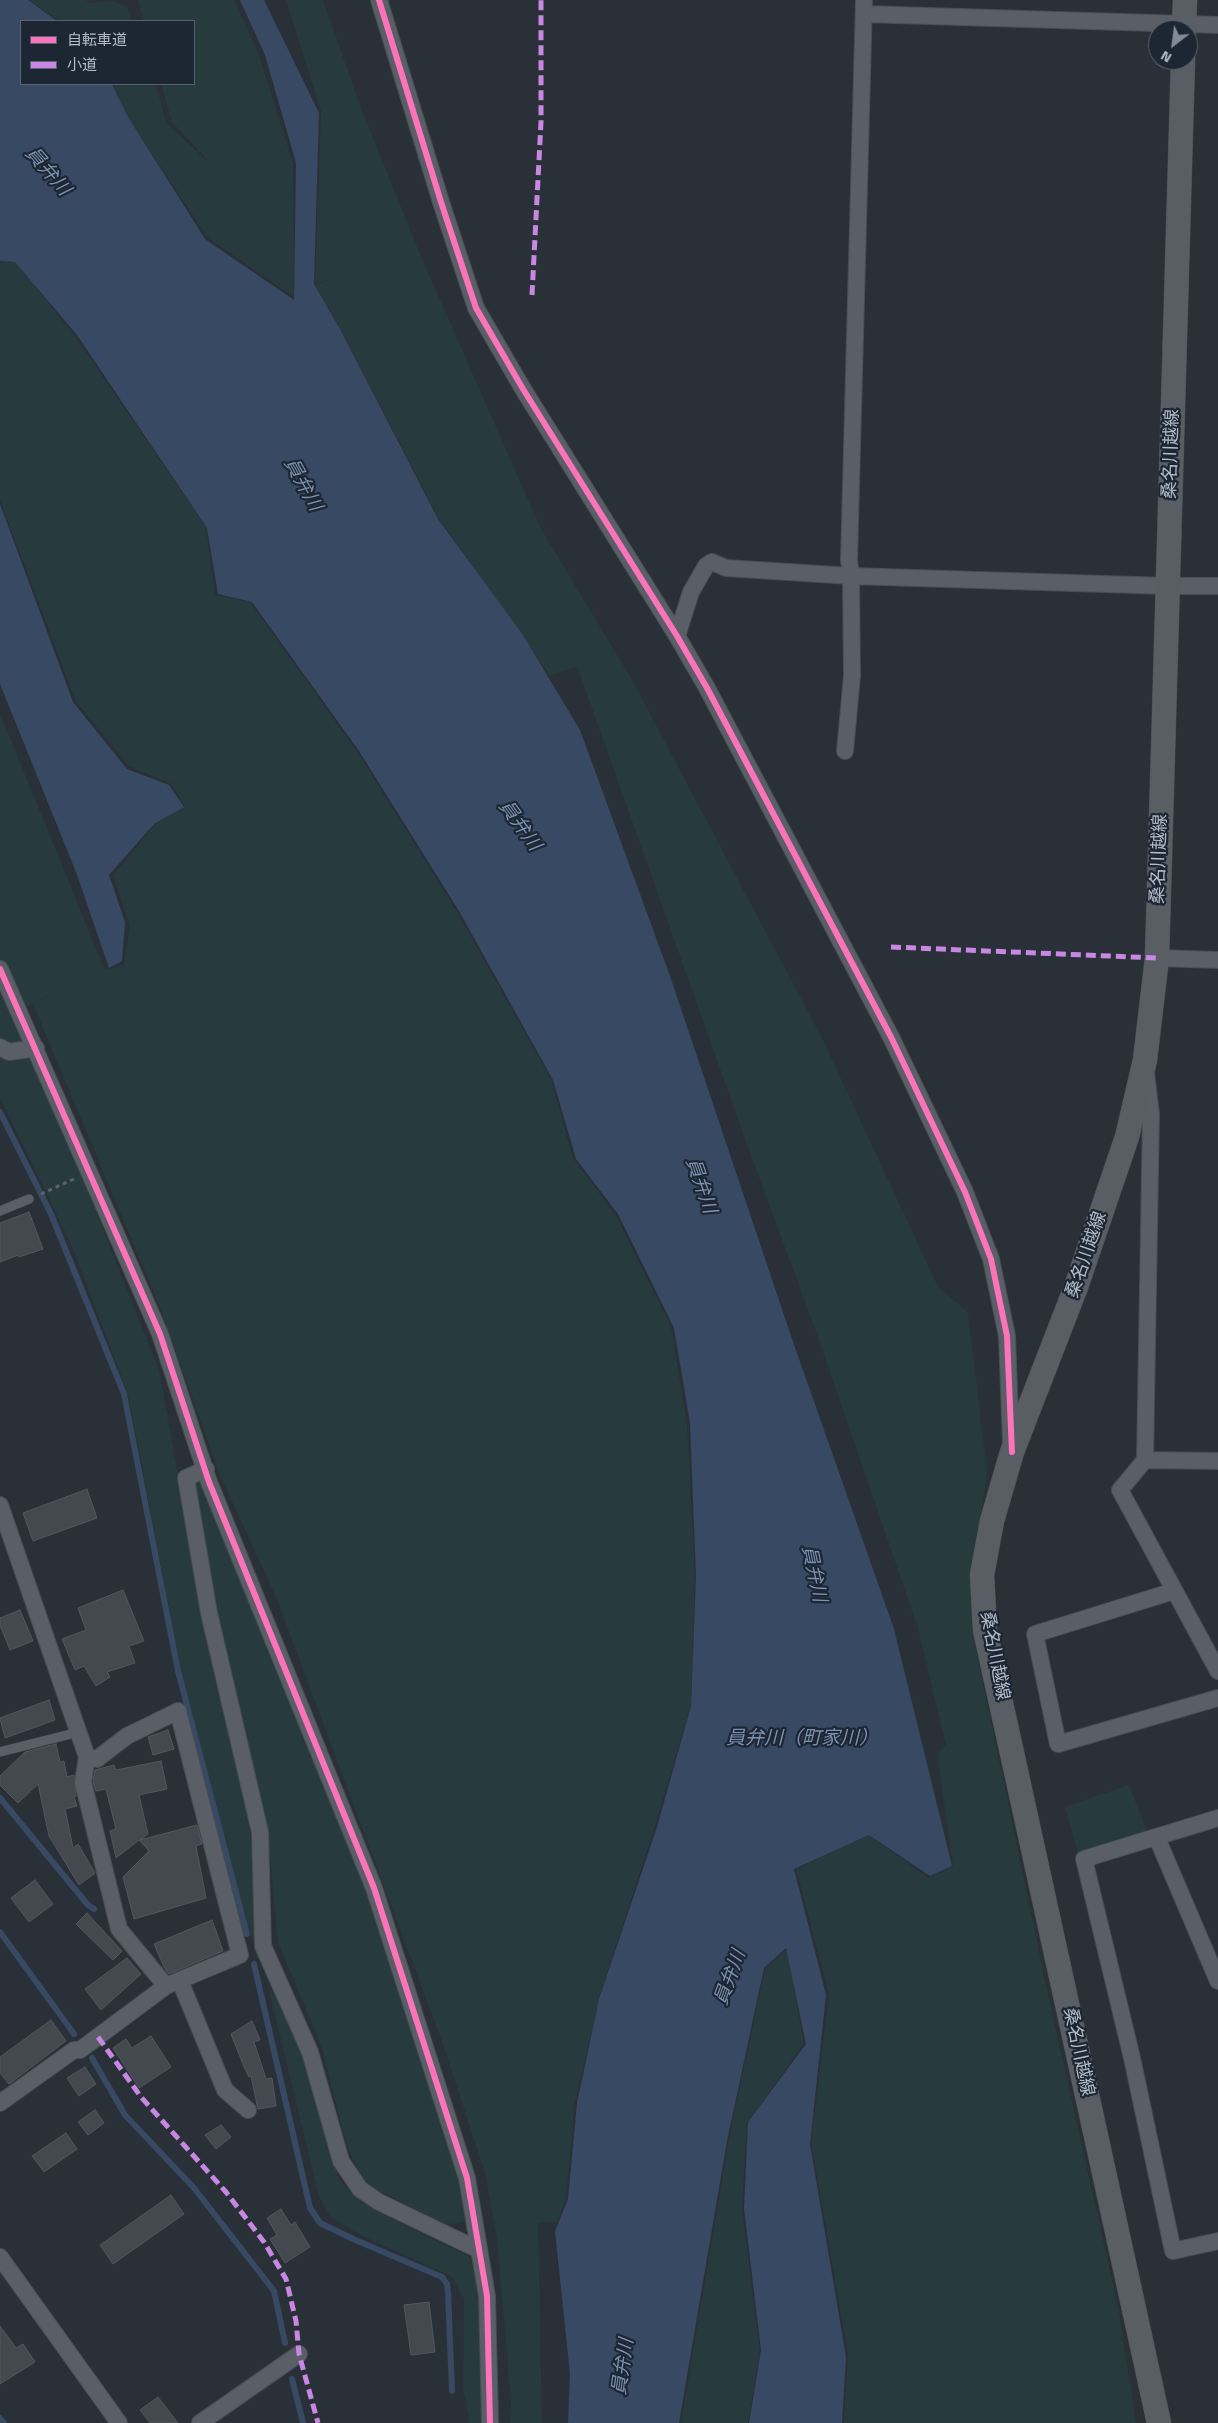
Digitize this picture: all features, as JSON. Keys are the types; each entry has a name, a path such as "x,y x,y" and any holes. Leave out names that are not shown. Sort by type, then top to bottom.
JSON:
{"main road":[{"path":"1184,20 1185,0"},
{"name":"桑名川越線","path":"1159,2423 985,1630 982,1575 992,1521 1012,1452 1076,1287 1126,1137 1145,1060 1157,958 1183,70"}],"street":[{"path":"379,0 441,202 476,308 523,389 678,636 707,688 892,1037 965,1192 991,1259 1007,1336 1012,1452"},
{"path":"845,752 852,676 851,576 849,560 864,7 1148,25"},
{"path":"1198,26 1218,25"},
{"path":"678,636 691,592 706,566 712,562 726,568 851,576 1218,586"},
{"path":"1157,958 1218,960"},
{"path":"0,969 160,1334 206,1469 374,1888 467,2178 487,2296 490,2423"},
{"path":"0,1047 8,1052 36,1048"},
{"path":"1145,1060 1151,1114 1145,1460 1120,1490 1218,1671"},
{"path":"1145,1460 1218,1461"},
{"path":"206,1469 186,1478 209,1613 260,1832 263,1946 310,2052 340,2161 360,2189 379,2202 479,2250"},
{"path":"0,1505 87,1757 83,1782 119,1928 173,1984 225,2090 248,2110"},
{"path":"1174,1591 1036,1634 1058,1744 1218,1698"},
{"path":"87,1757 97,1759 127,1736 178,1711 240,1955"},
{"path":"1218,1818 1084,1859 1132,2058 1173,2251 1218,2241"},
{"path":"1157,1838 1218,1981"},
{"path":"0,2103 74,2050 80,2050 173,1984 263,1946"},
{"path":"0,2257 119,2423"},
{"path":"200,2423 299,2354"}],"lane":[{"path":"0,1211 28,1199"},
{"path":"0,1752 79,1732"}],"path":[{"path":"49,1190 88,1173"}],"green space":[{"path":"29,0 86,0 89,3 113,1 127,7 131,20 59,20"},
{"path":"138,0 234,0 258,52 293,163 294,297 208,238 128,118 113,85 156,85 166,123 212,165 172,122 161,85 195,85 195,20 144,20"},
{"path":"286,0 323,0 361,108 420,254 541,529 631,678 823,1040 938,1287 968,1312 987,1472 973,1566 972,1630 1047,1990 1119,2311 1136,2423 844,2423 848,2354 811,2143 829,1993 796,1869 869,1835 928,1878 953,1866 937,1754 946,1745 918,1628 817,1334 745,1139 577,666 550,676 438,517 340,328 315,285 332,279 315,284 321,111"},
{"path":"0,262 16,262 74,335 206,527 215,595 250,602 358,753 457,912 551,1079 573,1158 617,1217 671,1327 687,1423 695,1576 691,1705 655,1826 599,1999 575,2103 566,2199 557,2222 538,2223 542,2423 510,2423 511,2402 497,2239 485,2173 442,2041 276,1597 220,1475 159,1305 33,1004 68,985 17,1012 159,1370 215,1679 247,1806 261,1922 253,1942 188,1707 128,1394 72,1246 0,1098 0,713 103,966 108,969 124,965 130,925 113,876 154,825 185,806 171,784 129,766 76,702 0,500"},
{"path":"203,1475 274,1665 364,1885 460,2180 466,2221 447,2225 374,2188 359,2175 346,2143 322,2048 278,1942 267,1825 221,1645 191,1482"},
{"path":"1129,1785 1148,1834 1078,1853 1065,1807"},
{"path":"787,1949 804,2043 747,2123 742,2209 760,2351 748,2423 681,2423 729,2138 765,1969"},
{"path":"268,1986 305,2046 321,2123 339,2179 356,2197 378,2212 470,2257 476,2276 483,2380 483,2423 470,2423 463,2389 464,2299 452,2277 361,2235 332,2218 319,2197"}],"water":[{"name":"員弁川（町家川）","path":"0,0 28,0 56,20 20,20 20,85 112,85 128,117 205,239 294,300 296,163 265,55 240,0 264,0 319,113 314,284 340,329 438,519 523,635 580,730 670,976 791,1336 894,1629 952,1866 930,1876 869,1835 794,1869 826,1995 810,2144 846,2357 842,2423 749,2423 761,2350 744,2209 748,2122 806,2044 786,1948 764,1968 727,2141 679,2423 568,2423 570,2374 555,2231 568,2199 577,2103 599,1999 657,1827 691,1706 696,1576 690,1423 674,1328 618,1214 576,1159 553,1080 459,911 359,751 252,602 218,594 207,528 77,335 15,262 0,261"},
{"path":"0,504 73,702 127,769 169,785 184,807 154,824 109,875 125,922 122,961 109,968 76,872 0,684"}],"building":[{"path":"29,1212 43,1249 0,1262 0,1223"},
{"path":"87,1489 97,1518 33,1541 23,1513"},
{"path":"123,1590 144,1641 129,1646 135,1663 107,1672 110,1677 96,1686 84,1666 75,1670 62,1639 86,1630 78,1608"},
{"path":"20,1610 33,1641 10,1650 0,1625 0,1618"},
{"path":"49,1700 55,1720 5,1738 0,1718"},
{"path":"168,1730 174,1749 153,1755 148,1737"},
{"path":"56,1744 60,1762 64,1761 67,1777 74,1775 76,1796 74,1797 77,1806 65,1809 73,1848 78,1844 95,1873 79,1885 49,1836 38,1784 18,1803 0,1785 0,1776 25,1752"},
{"path":"161,1761 167,1789 139,1795 148,1834 140,1840 197,1825 202,1844 196,1846 206,1898 134,1919 123,1877 149,1851 139,1840 116,1858 110,1831 116,1829 106,1789 96,1791 93,1782 95,1770 114,1765 116,1770"},
{"path":"35,1880 53,1904 29,1922 11,1898"},
{"path":"87,1913 122,1951 113,1960 76,1924"},
{"path":"212,1920 223,1951 169,1974 154,1944"},
{"path":"127,1958 141,1974 101,2010 85,1989"},
{"path":"51,2020 66,2041 9,2084 0,2073 0,2057"},
{"path":"252,2021 260,2040 254,2042 266,2079 272,2078 276,2106 258,2109 251,2076 249,2077 245,2069 231,2034"},
{"path":"151,2036 171,2067 139,2088 113,2048 126,2039 132,2048"},
{"path":"85,2067 96,2084 79,2096 67,2078"},
{"path":"95,2110 104,2123 88,2135 78,2122"},
{"path":"221,2125 231,2137 216,2149 205,2135"},
{"path":"66,2133 77,2149 44,2172 32,2156"},
{"path":"171,2195 184,2214 113,2264 100,2245"},
{"path":"281,2209 291,2225 295,2222 310,2247 285,2263 270,2239 277,2235 267,2218"},
{"path":"429,2302 435,2352 411,2355 404,2305"},
{"path":"0,2326 16,2348 23,2344 35,2362 0,2384"},
{"path":"158,2397 178,2423 150,2423 140,2410"}],"waterway":[{"path":"0,1112 51,1214 124,1394 178,1671 247,1934"},
{"path":"0,1798 88,1905 94,1909"},
{"path":"0,1932 74,2034"},
{"path":"254,1964 310,2208 320,2223 442,2277 447,2284 448,2293 452,2391"},
{"path":"92,2058 125,2115 194,2188 274,2291 285,2343"},
{"path":"292,2379 303,2423"},
{"path":"0,2418 4,2423"}],"marked path":[{"path":"532,295 541,122 541,0"},
{"path":"891,947 1157,958"},
{"path":"98,2037 141,2097 226,2192 264,2242 286,2279 296,2321 299,2354 318,2423"}],"cycle path":[{"path":"379,0 441,202 476,308 523,389 677,636 707,688 891,1037 965,1192 991,1259 1007,1336 1012,1452"},
{"path":"0,969 160,1334 209,1482 374,1888 467,2178 487,2296 490,2423"}],"water label":[{"name":"員弁川","path":"47,172"},
{"name":"員弁川","path":"302,485"},
{"name":"員弁川","path":"519,826"},
{"name":"員弁川","path":"700,1186"},
{"name":"員弁川","path":"813,1574"},
{"name":"員弁川","path":"731,1978"},
{"name":"員弁川","path":"624,2367"}]}
